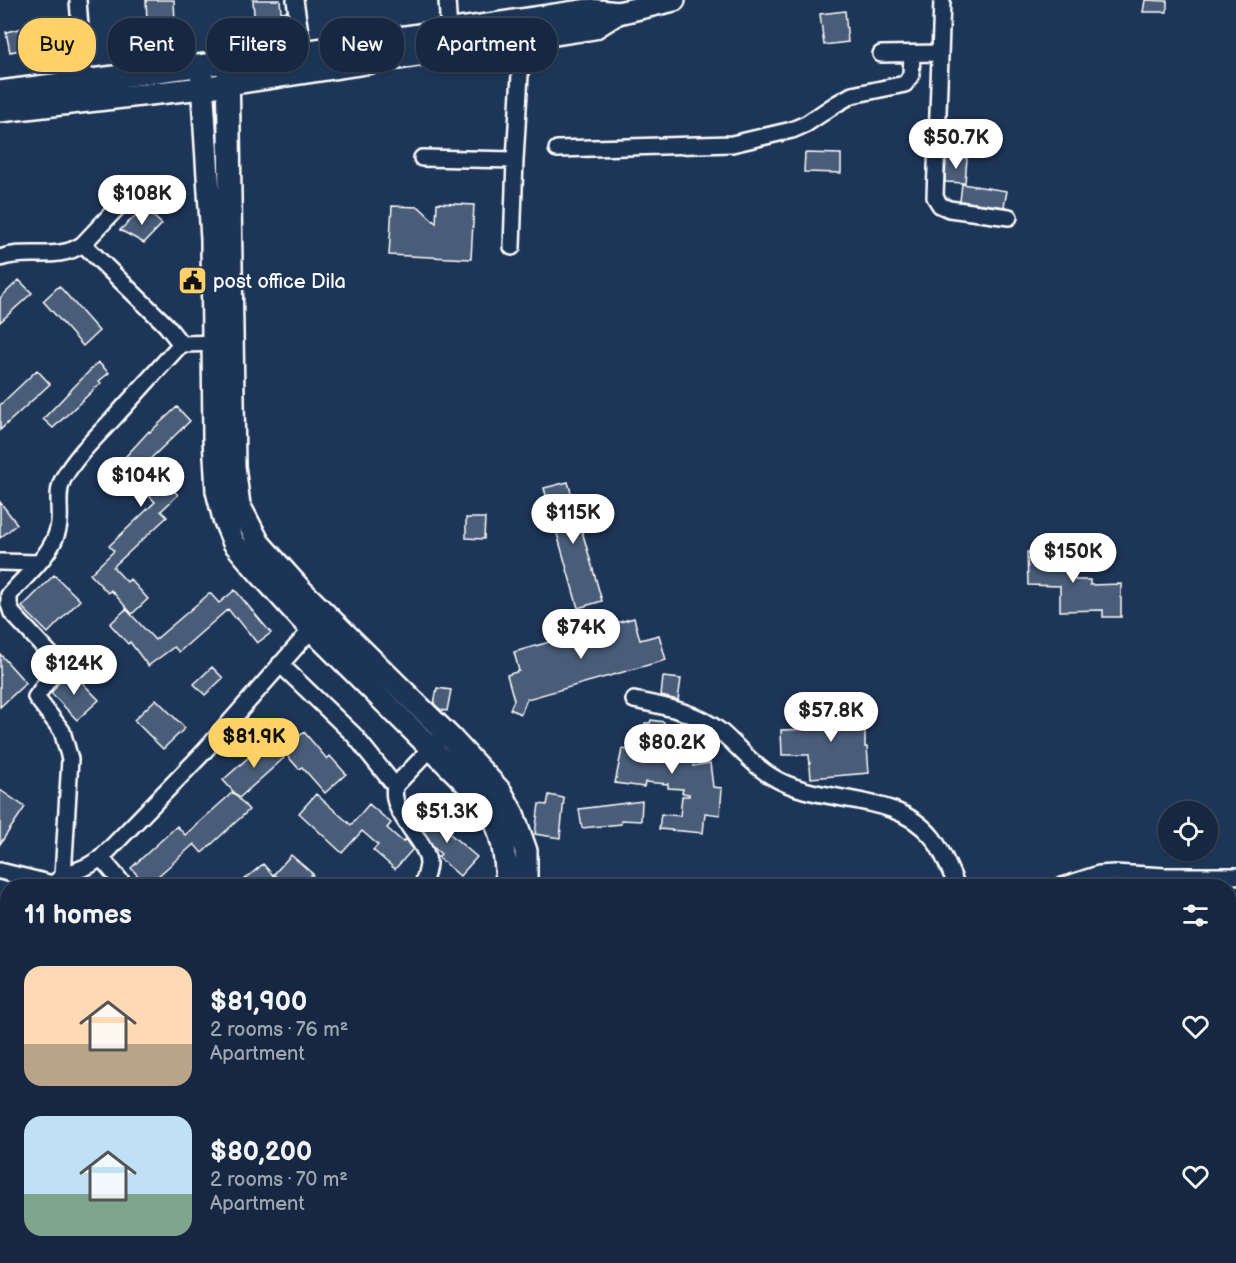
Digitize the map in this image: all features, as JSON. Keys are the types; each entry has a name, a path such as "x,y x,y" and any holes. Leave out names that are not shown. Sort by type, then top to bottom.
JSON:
{"street":[{"path":"78,0 84,81"},
{"path":"295,0 298,18"},
{"path":"447,0 448,18"},
{"path":"538,18 673,0"},
{"path":"942,0 934,197 940,205 949,210 1009,218"},
{"path":"557,34 594,28 617,7"},
{"path":"308,51 416,37"},
{"path":"881,54 940,52"},
{"path":"557,149 732,144 792,130 806,124 852,95 905,84 911,75 912,54"},
{"path":"0,111 229,85 416,56"},
{"path":"0,92 207,65"},
{"path":"201,66 212,238 222,343"},
{"path":"228,72 217,491 224,519 234,543 255,568 446,733 501,792 513,814 526,851 526,879"},
{"path":"512,247 520,72"},
{"path":"422,158 515,160"},
{"path":"0,258 16,254 68,252 83,244 134,191"},
{"path":"83,244 166,326 181,344"},
{"path":"63,876 70,759 62,731 36,697 56,669 55,659 12,613 9,595 38,563 57,534 62,481 97,436 181,344 222,343"},
{"path":"0,562 38,563"},
{"path":"59,879 101,858 201,755 319,622"},
{"path":"319,622 431,748 488,806 498,825 503,843 506,879"},
{"path":"280,664 354,735 395,786"},
{"path":"634,700 702,718 771,776 808,791 882,806 903,814 932,837 953,879"},
{"path":"425,879 428,863 397,805 394,792 395,786 446,733"},
{"path":"101,858 119,879"},
{"path":"0,872 31,879"},
{"path":"1084,879 1099,874 1114,873 1236,876"}],"building":[{"path":"146,0 174,0 175,18 147,18"},
{"path":"253,0 280,0 281,12 287,11 288,18 254,18"},
{"path":"1145,0 1167,1 1167,12 1143,12"},
{"path":"845,11 848,42 824,45 820,14"},
{"path":"18,29 18,50 10,52 6,32"},
{"path":"805,153 841,154 841,173 804,172"},
{"path":"946,156 967,158 965,183 945,182"},
{"path":"962,184 1007,191 1004,207 960,201"},
{"path":"437,203 474,205 471,259 389,255 392,206 419,207 436,223"},
{"path":"144,208 162,224 144,243 120,230"},
{"path":"19,280 32,293 0,322 0,298"},
{"path":"59,286 99,331 83,346 43,301"},
{"path":"98,362 109,373 53,428 43,419"},
{"path":"37,370 50,384 0,430 0,405"},
{"path":"177,407 190,421 147,462 178,495 161,511 167,517 113,567 127,582 130,579 148,599 132,614 111,590 108,593 90,574 114,551 109,546 155,502 132,478 131,480 116,467 149,431"},
{"path":"568,482 602,601 578,608 544,488"},
{"path":"0,502 17,524 0,538"},
{"path":"466,518 485,518 484,539 466,538"},
{"path":"1027,552 1074,552 1075,580 1090,580 1090,585 1121,584 1121,617 1103,617 1103,610 1060,611 1060,586 1028,585"},
{"path":"54,575 80,600 48,633 22,607"},
{"path":"235,590 271,633 257,643 228,609 179,652 174,647 148,666 130,642 128,644 110,624 126,609 155,640 210,593 219,603"},
{"path":"634,618 640,640 659,635 666,660 527,699 521,714 510,709 514,700 507,675 519,671 514,652"},
{"path":"0,654 26,683 0,707"},
{"path":"212,667 223,678 205,695 194,684"},
{"path":"71,671 99,700 77,720 51,693"},
{"path":"663,677 681,679 678,700 661,696"},
{"path":"437,688 451,690 447,711 441,710 434,704"},
{"path":"156,699 185,728 163,749 134,720"},
{"path":"813,710 865,710 865,747 867,747 869,773 811,778 809,755 782,755 781,730 813,729"},
{"path":"651,720 664,722 663,731 694,732 693,766 710,763 713,787 722,788 720,815 705,813 703,833 659,829 661,814 680,816 682,796 689,796 689,794 682,793 683,789 668,788 668,784 645,782 644,787 615,783 622,749 629,750 631,737 642,739 645,723 650,723"},
{"path":"304,732 327,759 330,756 346,774 325,793 302,767 299,769 283,751"},
{"path":"268,740 284,758 239,798 223,780"},
{"path":"0,790 25,807 0,844"},
{"path":"233,792 249,810 202,853 194,844 155,879 141,879 131,868 177,826 185,835"},
{"path":"316,794 351,825 369,804 391,823 387,828 403,842 406,839 413,849 395,869 373,850 378,845 362,831 342,853 299,813"},
{"path":"549,795 564,798 560,838 535,834 539,804 547,805"},
{"path":"642,801 641,821 621,820 621,824 582,828 579,809"},
{"path":"430,811 452,830 449,833 477,857 460,876 438,857 441,854 434,848 419,824"},
{"path":"291,855 316,879 280,879 274,874"},
{"path":"263,864 276,879 245,879"}],"place":[{"name":"post office Dila","path":"192,281"}]}
